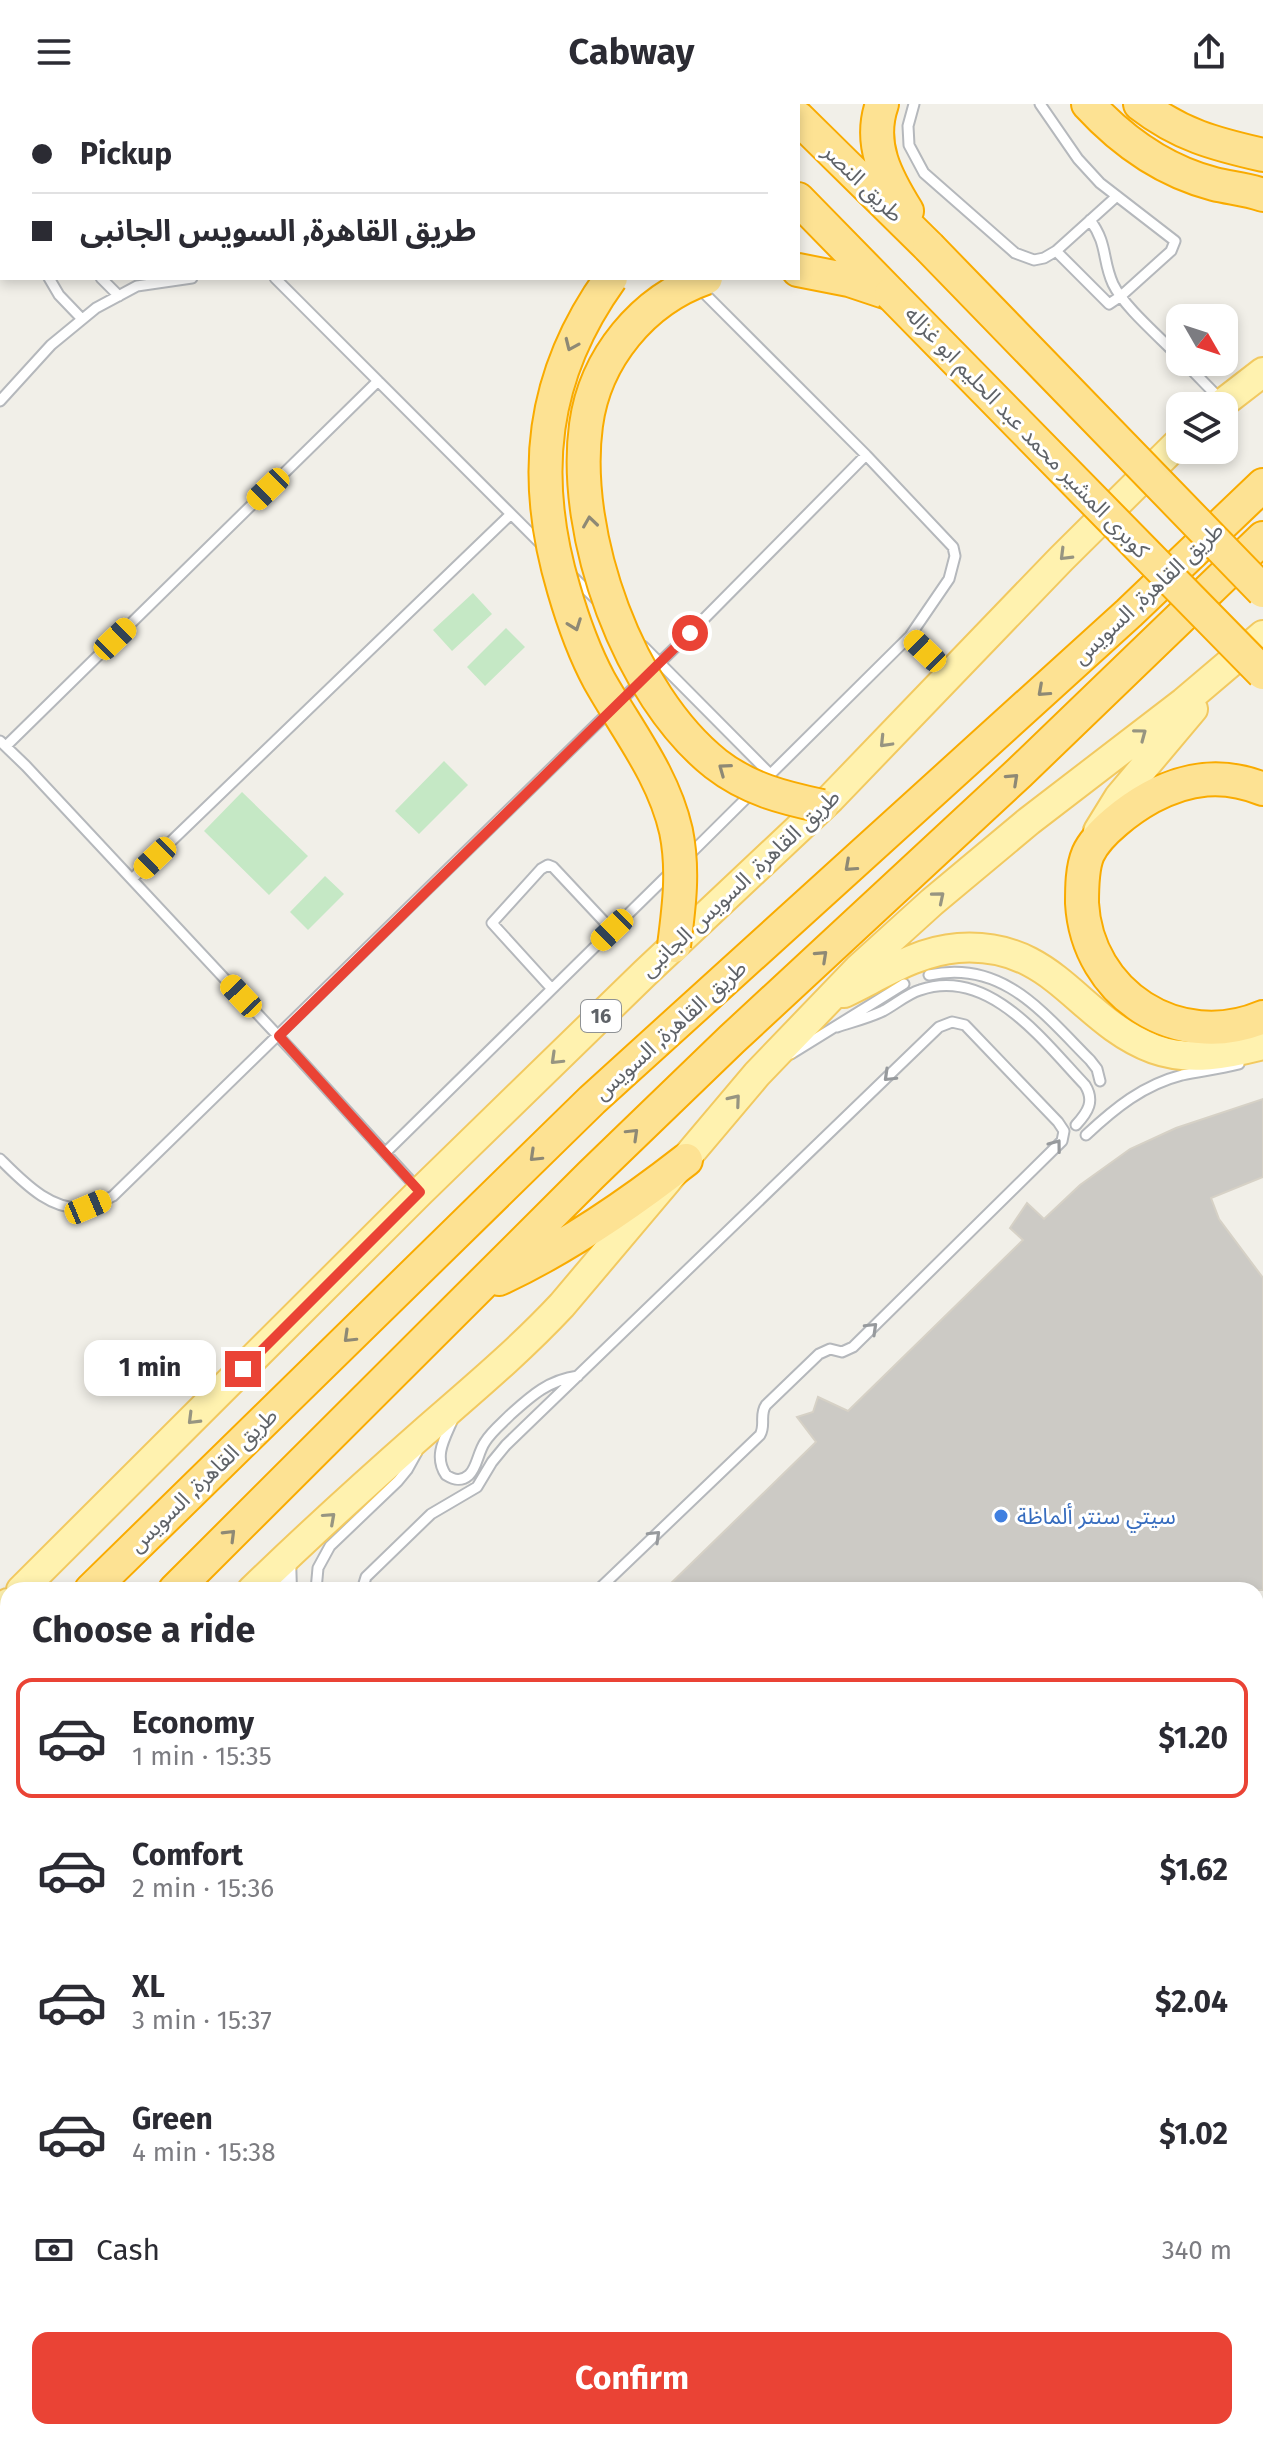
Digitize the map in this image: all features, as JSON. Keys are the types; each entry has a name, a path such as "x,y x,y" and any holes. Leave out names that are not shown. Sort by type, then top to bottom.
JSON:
{"highway":[{"path":"882,104 877,126 880,160 886,176 929,247 1263,591"},
{"path":"1088,104 1134,146 1172,168 1213,183 1263,195"},
{"path":"1140,104 1191,135 1263,155"},
{"name":"طريق النصر","path":"800,120 929,247"},
{"path":"800,201 891,294"},
{"path":"800,270 849,280 891,294"},
{"path":"610,280 578,329 557,385 545,443 545,503 558,570 582,642 616,710 650,762 669,806 681,875 674,946"},
{"path":"700,280 667,296 648,311 616,348 596,386 586,427 585,461 586,495 598,562 632,654 666,709 701,751 736,778 756,788 822,806"},
{"name":"كوبرى المشير محمد عبد الحليم ابو غزاله","path":"891,294 1263,673"},
{"name":"طريق القاهرة, السويس","path":"99,1582 592,1100 1129,613 1263,485"},
{"name":"طريق القاهرة, السويس","path":"183,1582 732,1039 1019,773 1263,538"},
{"path":"1263,789 1246,782 1195,779 1177,785 1127,812 1088,854 1083,915 1087,935 1103,969 1114,984 1143,1008 1168,1020 1195,1027 1233,1026 1263,1017"},
{"path":"474,1291 584,1233 686,1160"}],"main road":[{"path":"1237,392 1263,372"},
{"name":"طريق القاهرة, السويس الجانبى","path":"29,1582 420,1192 822,806 1166,455"},
{"path":"829,1016 894,935 1077,783 1228,667 1263,635"},
{"path":"1088,854 1101,825 1119,797 1228,667"},
{"path":"260,1582 518,1350 562,1305 757,1074 829,1016 911,960 955,948 1004,951 1048,971 1126,1035 1155,1049 1185,1056 1259,1054"}],"street":[{"path":"286,1558 287,1582"}],"lane":[{"path":"914,104 908,126 909,145 924,173 1024,258 1044,258 1056,251 1117,196"},
{"path":"1040,104 1078,159 1100,183 1175,241 1171,251 1111,303 1106,302 1056,251"},
{"path":"1090,220 1101,236 1109,273 1121,296 1166,343"},
{"path":"50,280 59,295 82,319"},
{"path":"103,280 119,296"},
{"path":"0,401 51,345 96,308 137,286 178,280"},
{"path":"277,280 770,774"},
{"path":"385,1153 910,636 949,579 955,556 953,547 691,280"},
{"path":"1196,376 1210,392"},
{"path":"378,381 3,744 279,1036 420,1192"},
{"path":"0,1159 43,1197 63,1206 88,1207 113,1196 866,455"},
{"path":"132,879 511,514"},
{"path":"910,636 950,675"},
{"path":"552,989 493,926 492,921 541,869 548,865 553,867 612,930"},
{"path":"929,975 961,971 977,973 1006,984 1034,1004 1090,1060 1097,1069 1100,1081"},
{"path":"829,1016 904,984"},
{"path":"829,1016 868,1018 921,989 946,985 971,989 994,999 1018,1016 1089,1091 1090,1105 1076,1125"},
{"path":"364,1582 431,1514 477,1487 506,1445 945,1023 965,1025 1062,1126 1064,1136 853,1347 842,1352 823,1350 766,1405 760,1435 606,1582"},
{"path":"1086,1135 1114,1109 1154,1085 1184,1075 1220,1069 1259,1054"},
{"path":"460,1403 439,1459 446,1475 458,1480 472,1472 485,1441 529,1398 551,1382 578,1376"},
{"path":"317,1582 318,1568 330,1546 407,1470 424,1433"}],"green space":[{"path":"473,593 492,614 452,651 433,630"},
{"path":"506,628 525,647 485,686 467,667"},
{"path":"444,761 468,785 419,834 395,811"},
{"path":"242,792 308,856 269,895 204,831"},
{"path":"325,876 344,894 308,930 290,912"}],"building":[{"name":"سيتي سنتر ألماظة","path":"1263,1099 1263,1177 1211,1198 1219,1219 1263,1278 1263,1582 672,1582 816,1442 797,1417 813,1412 818,1397 848,1411 1023,1240 1010,1228 1027,1203 1044,1219 1080,1185 1130,1149 1176,1128"}],"place":[{"name":"سيتي سنتر ألماظة","path":"1001,1516"}],"route":[{"path":"243,1369 420,1192 279,1036 690,633"}]}
